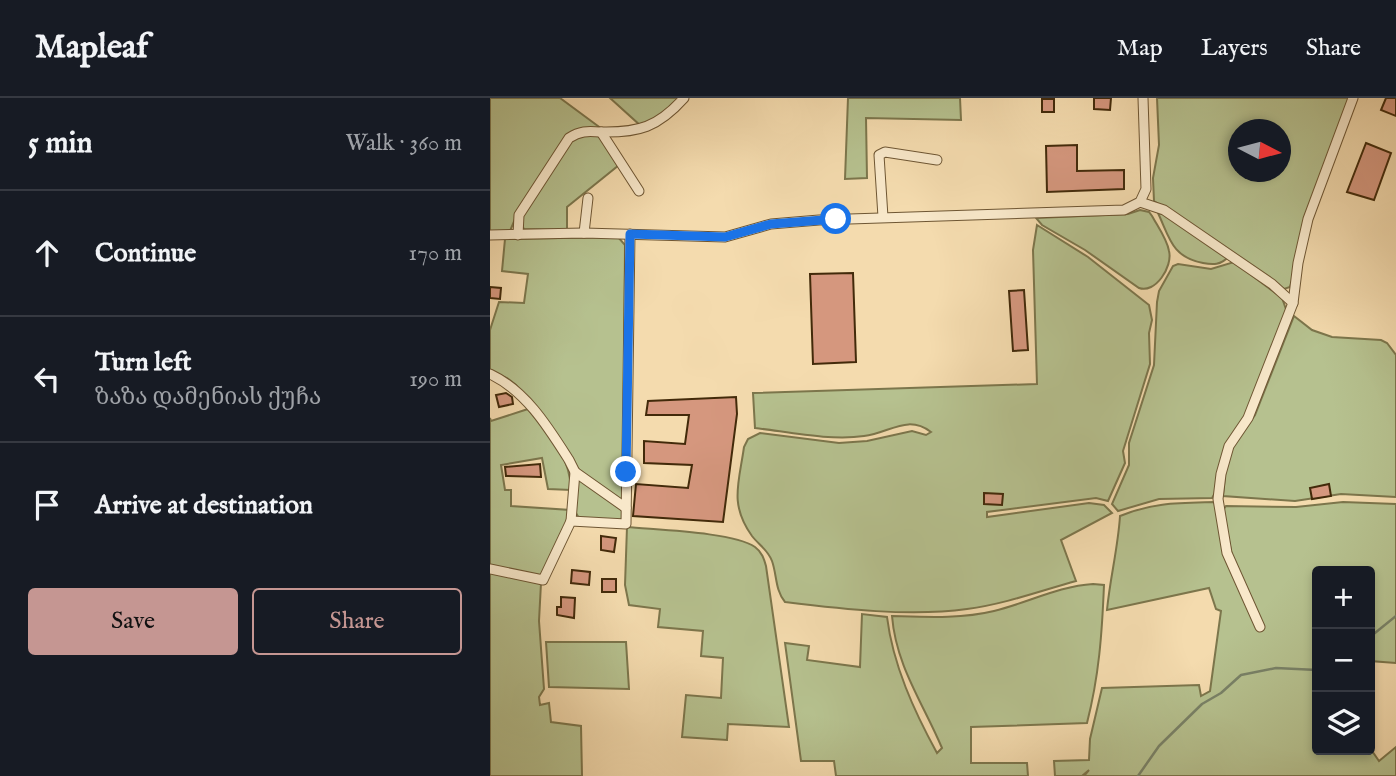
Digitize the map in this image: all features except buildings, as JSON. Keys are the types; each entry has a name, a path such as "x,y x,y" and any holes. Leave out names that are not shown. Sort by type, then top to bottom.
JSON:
{"street":[{"path":"518,235 519,215 569,138 578,133 628,131 653,125 684,98"},
{"path":"1140,202 1146,188 1143,98"},
{"path":"1260,628 1227,553 1218,499 1224,459 1229,446 1248,418 1293,303 1298,263 1308,219 1353,98"},
{"path":"601,132 639,191"},
{"path":"883,217 879,155 885,152 937,160"},
{"path":"584,233 588,198"},
{"path":"490,235 584,233 725,237 771,224 883,217 1124,209 1140,202 1164,210 1272,284 1293,303"},
{"path":"571,521 625,524 630,234"},
{"path":"490,374 507,382 522,394 559,444 575,472 626,508"},
{"path":"490,569 543,580 571,521 575,472"}],"green space":[{"path":"490,98 560,98 602,129 572,133 518,212 510,231 490,232"},
{"path":"610,98 679,98 656,121 641,126"},
{"path":"848,98 960,98 961,120 866,118 867,178 845,179"},
{"path":"1157,98 1349,98 1290,287 1284,289 1154,201 1153,178 1159,145"},
{"path":"599,134 619,165 567,207 567,230 524,229 521,216 571,140 580,135"},
{"path":"1140,210 1149,212 1152,216 1166,242 1170,257 1162,278 1145,289 1139,288 1085,250 1042,225 1036,218 1128,214"},
{"path":"1158,213 1228,257 1223,262 1213,264 1185,256 1173,246"},
{"path":"1037,225 1088,257 1149,305 1152,320 1149,333 1150,364 1123,451 1125,463 1108,501 1096,498 987,512 987,517 1089,503 1104,505 1112,513 1061,540 1076,581 995,604 945,611 876,611 785,602 779,592 770,557 752,536 740,514 738,483 744,447 748,439 760,433 839,443 867,441 912,431 926,435 931,432 922,427 906,425 864,436 838,437 755,428 753,393 1037,384 1033,250"},
{"path":"618,237 625,245 623,517 621,521 580,520 576,513 576,466 516,385 490,371 490,330 499,302 524,303 528,274 502,271 505,239"},
{"path":"1234,262 1282,298 1287,312 1215,493 1212,498 1159,499 1118,511 1112,504 1129,465 1129,443 1154,365 1159,291 1173,266 1178,264 1211,269"},
{"path":"1294,316 1312,330 1332,337 1381,340 1387,343 1396,355 1396,497 1341,494 1295,501 1223,496 1226,465 1234,444 1255,415"},
{"path":"528,409 562,455 570,477 571,490 548,489 542,458 501,465 505,490 511,490 511,506 570,510 543,575 538,576 490,566 490,418 491,421"},
{"path":"1216,502 1233,561 1223,510 1226,506 1296,507 1343,502 1396,504 1396,663 1375,661 1375,566 1312,566 1312,755 1375,755 1379,761 1396,747 1396,776 1084,776 1089,770 1082,776 1055,776 1054,761 1089,760 1090,739 1102,688 1199,685 1201,696 1210,691 1221,611 1216,609 1209,588 1107,610 1120,516 1132,511 1179,503"},
{"path":"627,527 694,532 730,538 759,551 766,566 789,727 728,724 727,740 682,737 686,695 721,698 723,658 701,656 703,631 658,627 660,609 629,605 625,585"},
{"path":"490,571 541,583 539,621 544,689 539,697 540,705 549,703 551,722 581,726 582,776 490,776"},
{"path":"1104,585 1099,655 1087,723 971,727 971,763 1027,763 1028,776 836,776 834,761 801,761 785,643 809,646 807,660 860,667 862,614 887,617 894,653 906,687 937,753 942,748 911,684 899,651 892,616 943,617 982,614 1068,588"},
{"path":"546,642 626,642 629,689 549,687"}],"waterway":[{"path":"1375,633 1396,616"},
{"path":"1138,776 1159,746 1202,704 1221,693 1241,675 1276,668 1312,670"}],"route":[{"path":"626,472 630,234 725,237 771,224 836,219"}]}
